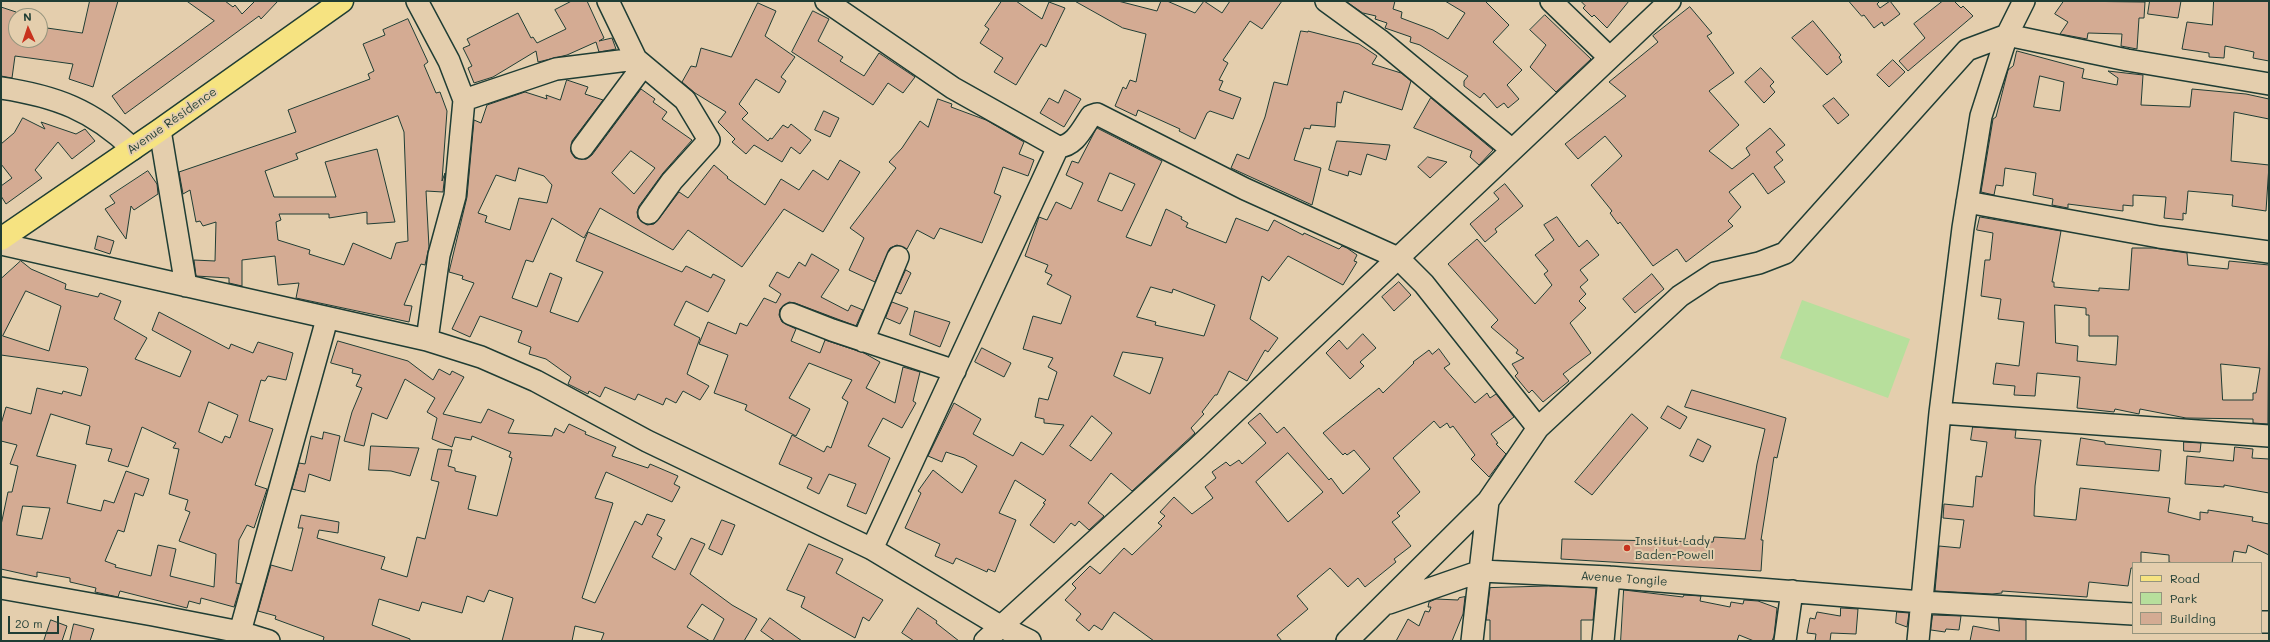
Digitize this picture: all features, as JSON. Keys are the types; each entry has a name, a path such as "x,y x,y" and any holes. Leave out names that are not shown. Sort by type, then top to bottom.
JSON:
{"main road":[{"name":"Avenue Résidence","path":"1,239 160,130 342,1"}],"street":[{"path":"417,1 449,61 464,100 455,196 439,255 427,340"},
{"path":"608,1 640,63 685,100 709,140 672,181 648,213"},
{"path":"826,1 953,88 1058,147 1066,146 1073,142 1091,116 1097,114 1245,189 1398,258 1424,284 1538,428"},
{"path":"1326,1 1382,41 1512,149"},
{"path":"1551,1 1609,57"},
{"path":"985,641 1197,448 1670,1"},
{"path":"1918,641 1940,414 1967,202 1981,116 2007,34 2024,1"},
{"path":"1383,606 1488,501 1538,428 1680,296 1715,273 1759,263 1785,252 1967,50 2007,34 2127,60 2269,84"},
{"path":"464,100 556,69 640,63"},
{"path":"582,148 640,63"},
{"path":"1,88 56,100 91,116 113,130 132,149"},
{"path":"160,130 186,286"},
{"path":"872,549 1058,147"},
{"path":"1967,202 2159,237 2269,252"},
{"path":"1,244 328,319 427,340 481,357 536,381 647,441 872,549 1000,626 1030,641"},
{"path":"864,341 898,257"},
{"path":"791,314 864,341 955,371"},
{"path":"240,632 328,319"},
{"path":"1940,414 2269,436"},
{"path":"1472,641 1488,501"},
{"name":"Avenue Tongile","path":"1347,641 1383,606 1481,571 1609,577 1922,602 2132,614"},
{"path":"1603,641 1609,577"},
{"path":"1,588 68,598 240,632 269,641"},
{"path":"1785,641 1792,591"}],"green space":[{"path":"1802,300 1910,339 1888,398 1780,358"}],"building":[{"path":"90,1 118,1 93,87 69,79 73,64 15,56 12,78 1,76 1,7 8,9 8,48 48,48 48,28 82,33"},
{"path":"187,1 225,1 233,7 235,5 242,14 255,1 278,1 261,19 259,16 125,114 112,96 214,21"},
{"path":"572,1 587,1 604,38 599,41 612,38 616,49 599,52 596,42 567,55 538,62 536,51 493,77 474,83 468,68 472,66 463,48 470,45 467,39 518,13 531,38 533,37 537,43 566,29 555,10"},
{"path":"1002,1 1016,1 1042,19 1049,2 1065,8 1046,47 1041,44 1016,85 994,72 1003,58 980,43 989,29 985,26"},
{"path":"1075,1 1118,1 1157,11 1161,1 1167,1 1195,13 1204,1 1222,13 1230,1 1282,1 1262,29 1250,21 1223,60 1228,63 1219,80 1223,81 1219,90 1241,98 1233,119 1210,111 1207,113 1195,139 1179,131 1180,129 1138,110 1136,116 1115,106 1123,87 1126,89 1130,80 1136,82 1146,34 1123,28"},
{"path":"1346,1 1395,1 1393,9 1402,12 1401,18 1433,30 1448,39 1465,13 1445,1 1485,1 1509,25 1493,42 1522,70 1507,85 1519,99 1508,108 1504,103 1497,108 1484,93 1480,98 1464,86 1464,81 1468,76 1420,45 1410,42 1411,37 1385,28 1387,23 1375,19 1376,16 1363,13"},
{"path":"1581,1 1629,1 1607,28 1594,15 1592,17 1583,8 1585,6"},
{"path":"1849,1 1880,1 1877,4 1880,8 1890,1 1900,14 1884,26 1882,22 1874,28 1864,15 1862,16"},
{"path":"1943,1 1954,1 1961,8 1963,6 1973,16 1908,71 1899,61 1925,38 1914,24"},
{"path":"2064,1 2145,2 2144,18 2139,18 2137,49 2121,46 2122,34 2088,33 2087,39 2060,34 2068,22 2055,14"},
{"path":"2150,1 2181,1 2178,18 2148,14"},
{"path":"2214,1 2269,1 2269,61 2253,58 2254,52 2225,46 2224,58 2209,57 2209,53 2182,49 2187,22 2212,25"},
{"path":"758,3 776,11 765,36 795,57 781,77 786,81 779,93 756,79 739,104 748,113 742,119 768,141 770,138 772,139 783,125 788,128 791,124 811,140 800,154 791,147 782,162 754,145 746,154 732,142 735,139 718,122 726,112 695,93 682,82 691,66 696,67 701,48 731,57"},
{"path":"1690,7 1712,33 1707,36 1734,73 1709,91 1739,125 1709,151 1732,169 1750,155 1746,148 1770,128 1785,145 1776,152 1783,160 1774,167 1785,182 1768,194 1753,173 1729,192 1741,207 1728,221 1733,226 1686,262 1677,249 1653,266 1620,222 1618,224 1610,213 1612,211 1591,185 1622,156 1605,136 1578,159 1565,144 1626,96 1609,82 1658,42 1653,36"},
{"path":"813,11 829,19 818,41 843,57 840,61 864,76 879,53 915,77 903,93 888,83 873,105 792,52"},
{"path":"1545,15 1591,59 1556,92 1530,67 1546,45 1530,30"},
{"path":"408,19 428,62 424,65 436,93 440,92 447,111 442,181 445,173 443,192 426,191 429,247 425,265 421,264 404,305 412,306 409,322 296,298 299,283 278,285 275,256 242,260 242,286 229,283 229,278 196,276 194,260 215,261 216,222 203,226 200,221 196,222 190,190 183,194 179,172 296,132 288,110 370,79 368,74 374,71 363,44 385,35 383,30","holes":["398,116 404,132 408,241 396,243 391,259 353,243 344,265 309,254 310,250 278,240 276,222 281,220 279,214 329,214 329,218 367,212 367,224 395,222 377,149 325,162 336,197 274,197 265,171 298,159 296,154"]},
{"path":"1813,21 1841,55 1839,57 1842,62 1827,75 1792,38"},
{"path":"1301,31 1308,31 1359,44 1377,56 1372,64 1401,73 1411,81 1402,110 1344,91 1341,103 1337,102 1335,127 1311,125 1310,129 1304,128 1294,160 1321,168 1312,205 1231,168 1237,154 1249,159 1265,117 1274,82 1287,85"},
{"path":"2017,51 2084,69 2082,78 2117,85 2118,78 2108,71 2143,75 2141,105 2190,107 2192,89 2246,94 2269,99 2269,119 2234,112 2231,161 2269,165 2266,211 2232,206 2233,195 2188,191 2186,214 2183,213 2183,220 2164,218 2166,197 2133,195 2133,206 2123,205 2123,211 2068,204 2068,208 2052,205 2053,199 2033,195 2036,173 2005,168 2003,186 1996,185 1994,195 1981,192 1993,119 1996,117 2008,70 2013,66","holes":["2040,76 2064,82 2060,111 2034,107"]},
{"path":"1893,60 1905,72 1889,87 1877,75"},
{"path":"1761,68 1774,82 1770,86 1775,92 1764,103 1745,82"},
{"path":"567,80 588,87 585,94 603,100 572,141 571,152 575,158 586,159 592,155 641,89 655,99 653,102 667,112 662,119 692,140 663,173 639,206 637,212 638,218 647,225 654,224 658,220 679,192 688,198 714,165 728,177 727,178 765,205 781,179 799,190 813,170 828,180 840,160 860,172 823,232 784,209 742,267 688,230 673,250 600,208 584,238 552,218 533,262 526,260 512,298 537,307 550,273 562,278 550,312 578,322 603,272 576,261 588,232 682,272 686,266 711,278 713,274 725,280 708,312 686,301 674,325 700,338 687,374 709,386 700,400 683,391 676,403 666,398 663,405 638,394 635,400 605,387 600,397 589,391 588,394 568,384 571,377 546,359 529,354 531,347 518,342 522,331 480,316 470,337 452,329 474,283 462,279 463,276 449,272 467,197 474,120 481,123 487,105 525,92 547,99 546,95 560,100","holes":["631,151 655,168 634,194 612,173","519,168 544,176 552,185 547,203 519,198 510,230 485,222 487,216 478,213 496,175 515,181"]},
{"path":"1065,90 1081,99 1064,127 1040,113 1049,98 1058,103"},
{"path":"1431,98 1493,150 1479,165 1470,157 1472,151 1414,128"},
{"path":"1834,98 1849,115 1838,124 1823,106"},
{"path":"938,99 952,104 951,107 986,120 1024,142 1019,154 1034,160 1028,176 1003,167 994,193 1001,196 982,243 940,228 934,239 917,230 907,249 897,245 890,248 875,282 849,270 864,238 850,228 896,168 889,162 902,148 920,121 928,127"},
{"path":"824,111 839,118 830,137 815,130"},
{"path":"23,118 45,129 41,122 76,134 85,129 95,141 72,159 58,142 35,170 42,178 6,204 1,196 1,186 12,178 1,164 1,144 14,133"},
{"path":"1097,128 1162,161 1126,237 1151,246 1166,209 1182,217 1181,219 1188,223 1186,227 1226,243 1236,218 1268,231 1274,220 1303,235 1304,233 1339,249 1342,246 1347,248 1357,255 1354,261 1357,262 1343,285 1288,256 1269,281 1262,276 1250,319 1278,338 1268,352 1265,350 1247,381 1229,371 1217,395 1215,395 1202,412 1204,414 1191,428 1195,433 1132,491 1111,473 1088,503 1104,516 1089,530 1079,521 1075,526 1071,523 1054,543 1030,525 1045,504 1043,503 1046,500 1015,480 999,513 1016,520 995,572 988,569 987,572 956,558 953,564 935,556 940,544 905,528 921,493 918,491 933,470 962,493 977,466 964,458 946,452 942,462 928,456 954,403 981,419 973,434 1013,456 1021,442 1043,455 1064,425 1044,423 1044,419 1035,417 1039,398 1048,400 1057,372 1048,367 1053,358 1023,349 1033,316 1061,324 1071,296 1047,284 1052,275 1045,272 1048,265 1025,256 1039,217 1047,220 1056,202 1071,209 1083,183 1066,175 1072,161 1078,163","holes":["1110,173 1135,184 1122,211 1098,201","1151,287 1172,293 1173,289 1215,305 1204,336 1155,325 1156,322 1137,317","1123,352 1163,358 1150,394 1114,376","1092,416 1112,433 1091,461 1070,446"]},
{"path":"1337,141 1390,145 1386,160 1367,154 1361,175 1349,171 1348,176 1329,170"},
{"path":"1428,157 1447,162 1430,178 1418,167"},
{"path":"148,171 157,184 158,194 134,210 131,206 126,239 105,209 115,203 110,196"},
{"path":"1505,184 1523,206 1495,229 1497,232 1485,242 1470,224 1499,199 1494,193"},
{"path":"1557,217 1579,247 1587,240 1599,255 1580,270 1588,280 1580,287 1586,294 1579,301 1586,308 1570,323 1591,353 1563,374 1569,381 1543,402 1532,390 1529,393 1515,376 1518,373 1512,364 1524,358 1516,353 1518,350 1491,327 1498,320 1448,264 1477,239 1535,304 1552,285 1544,274 1548,271 1535,255 1554,240 1544,225"},
{"path":"1980,217 2061,231 2052,282 2054,282 2054,287 2099,291 2099,288 2129,290 2132,248 2154,248 2187,253 2188,265 2228,269 2229,261 2269,265 2268,424 2253,423 2253,419 2186,418 2140,409 2139,414 2115,409 2114,412 2077,408 2080,377 2037,373 2035,396 2014,395 2015,386 1993,384 1996,363 2019,366 2024,322 1998,319 2001,299 1981,296 1985,260 1990,260 1993,233 1977,230","holes":["2055,305 2086,308 2086,315 2089,315 2089,336 2118,336 2116,365 2077,361 2078,346 2056,343","2221,364 2260,368 2256,393 2253,393 2253,400 2223,400"]},
{"path":"98,236 114,241 110,254 95,249"},
{"path":"812,254 839,270 821,297 848,311 851,305 863,310 856,326 789,302 780,309 779,315 782,322 796,329 791,341 820,353 825,340 864,353 880,362 866,388 895,403 903,367 920,372 913,401 916,403 902,428 883,418 868,446 890,458 866,514 847,506 856,484 829,474 819,494 807,488 812,478 779,464 792,435 824,452 827,446 831,448 848,402 842,398 852,380 809,363 789,398 810,409 796,436 745,410 747,405 714,393 728,355 699,344 708,322 736,334 740,323 747,326 764,298 776,303 781,294 769,286 777,272 789,278 799,262 805,266"},
{"path":"21,261 31,269 66,284 65,289 98,297 100,293 121,301 114,319 147,338 135,359 180,377 191,351 152,330 159,312 229,349 231,344 253,353 258,342 293,353 286,380 268,376 265,381 261,380 249,421 273,429 255,485 267,489 254,528 247,525 239,540 236,583 241,584 234,607 201,598 200,604 189,601 187,608 120,591 118,597 95,592 96,588 70,582 70,578 37,572 37,577 1,569 1,525 8,492 12,492 18,466 10,464 17,445 1,441 1,424 6,407 31,414 37,388 62,394 63,391 81,396 88,369 86,367 1,355 1,279","holes":["26,291 61,306 49,351 3,336","209,402 238,415 230,438 225,436 222,443 199,432","51,414 90,426 86,444 112,449 108,461 128,467 142,427 176,443 173,448 179,449 169,494 188,500 185,510 190,512 179,541 216,554 214,587 170,576 176,549 158,545 151,576 115,567 116,565 105,561 118,530 124,532 135,493 143,496 149,479 126,471 114,503 104,500 101,511 67,503 76,465 37,456","23,506 50,508 42,539 17,535"]},
{"path":"906,270 911,273 901,294 896,292"},
{"path":"1652,274 1664,289 1635,313 1623,299"},
{"path":"1399,282 1411,295 1394,311 1382,297"},
{"path":"892,302 908,308 900,324 886,318"},
{"path":"915,311 950,322 940,347 910,335"},
{"path":"1363,334 1376,348 1360,362 1364,366 1350,379 1326,353 1339,340 1347,349"},
{"path":"338,341 408,361 433,380 439,369 450,375 452,371 464,377 443,414 481,423 488,409 514,420 508,433 552,436 555,428 564,433 569,424 586,432 585,434 616,447 612,456 648,468 650,464 678,476 674,484 680,487 672,502 606,472 595,498 613,503 582,598 595,603 635,521 642,525 647,514 665,520 657,535 662,538 652,557 675,570 691,538 705,544 690,574 732,605 757,619 744,641 713,641 724,619 702,604 687,627 710,641 601,641 604,633 575,626 572,641 502,641 513,598 489,590 484,602 467,596 462,613 422,602 419,611 379,599 372,625 410,639 410,641 323,641 324,637 275,619 276,616 258,611 271,565 292,571 303,528 298,528 301,515 339,522 338,533 319,530 317,538 385,557 381,569 407,577 417,537 425,539 439,482 431,480 438,449 452,450 448,466 455,468 455,471 476,476 468,509 497,516 512,458 509,457 511,452 472,436 471,440 455,437 452,447 432,439 437,418 427,412 435,398 405,379 387,419 372,413 364,446 344,441 352,412 362,388 356,386 361,375 352,373 353,369 331,363"},
{"path":"982,348 1011,363 1004,377 975,362"},
{"path":"1439,349 1450,364 1444,368 1475,403 1487,393 1490,398 1496,394 1514,417 1491,434 1498,443 1496,444 1506,454 1489,477 1471,459 1475,455 1453,426 1450,428 1447,423 1440,428 1434,421 1393,458 1420,492 1397,513 1400,516 1392,522 1411,546 1394,559 1396,562 1365,587 1358,578 1348,587 1330,568 1297,596 1308,609 1277,635 1282,641 1154,641 1114,612 1102,630 1094,625 1089,631 1076,620 1081,614 1065,600 1076,588 1072,584 1090,566 1100,574 1124,548 1132,555 1162,526 1158,523 1165,516 1160,512 1174,497 1192,514 1213,498 1205,487 1216,478 1212,472 1226,462 1230,466 1239,460 1242,464 1266,443 1248,423 1260,413 1277,433 1284,427 1329,480 1331,478 1343,494 1370,469 1354,450 1347,455 1345,453 1343,455 1323,433 1379,388 1383,393 1414,363 1413,362 1429,350 1432,354","holes":["1288,453 1323,492 1288,522 1256,482"]},
{"path":"1692,390 1786,418 1777,458 1774,457 1761,540 1763,540 1761,571 1561,559 1562,539 1713,542 1714,537 1745,539 1757,464 1765,429 1685,407"},
{"path":"1668,406 1687,417 1680,429 1661,418"},
{"path":"1632,414 1648,428 1592,495 1575,482"},
{"path":"1973,427 2016,430 2015,438 2041,440 2035,486 2034,516 2076,520 2080,488 2170,498 2168,512 2200,520 2200,512 2208,513 2208,510 2253,517 2252,521 2269,524 2269,555 2248,545 2246,553 2234,551 2232,562 2169,562 2169,555 2141,552 2141,562 2132,562 2128,586 2089,582 2087,597 2002,591 2002,593 1992,594 1935,591 1939,546 1960,548 1964,520 1943,518 1944,504 1973,507 1976,476 1982,477 1987,442 1971,440"},
{"path":"324,432 340,436 330,481 309,474 305,492 292,489 299,463 305,464 311,436 322,439"},
{"path":"2081,438 2105,442 2105,444 2161,450 2159,471 2077,465"},
{"path":"1698,439 1711,446 1703,462 1690,456"},
{"path":"2184,442 2201,443 2200,452 2184,451"},
{"path":"371,446 419,448 410,476 391,471 369,470"},
{"path":"2235,447 2253,449 2252,458 2269,459 2269,493 2224,485 2224,487 2185,484 2187,456 2233,461"},
{"path":"722,520 735,525 722,555 709,549"},
{"path":"809,544 843,559 836,573 883,600 869,621 863,617 855,638 801,607 805,597 787,590"},
{"path":"1549,586 1596,588 1593,620 1581,620 1581,641 1490,641 1490,620 1486,620 1490,588"},
{"path":"1624,590 1683,597 1684,595 1701,596 1700,601 1730,607 1731,602 1743,604 1744,600 1758,601 1777,608 1774,636 1772,641 1754,641 1739,635 1737,641 1621,641"},
{"path":"1465,597 1463,614 1452,641 1396,641 1408,619 1419,626 1425,611 1429,612 1431,607 1428,607 1429,602 1436,599 1458,600 1459,598"},
{"path":"918,608 937,621 936,623 959,641 914,641 902,633"},
{"path":"1841,608 1858,609 1856,634 1831,633 1830,641 1815,641 1816,634 1807,633 1810,618 1815,619 1817,612 1840,616"},
{"path":"1897,612 1909,613 1907,627 1896,623"},
{"path":"1933,615 1961,616 1959,630 1946,629 1945,632 1931,630"},
{"path":"770,618 802,641 775,641 761,631"},
{"path":"1999,618 2026,620 2026,641 1970,641 1973,626 1999,631"},
{"path":"51,620 67,626 62,641 44,641"},
{"path":"74,624 94,629 90,641 70,641"}],"place":[{"name":"Institut Lady Baden-Powell","path":"1627,548"}]}
